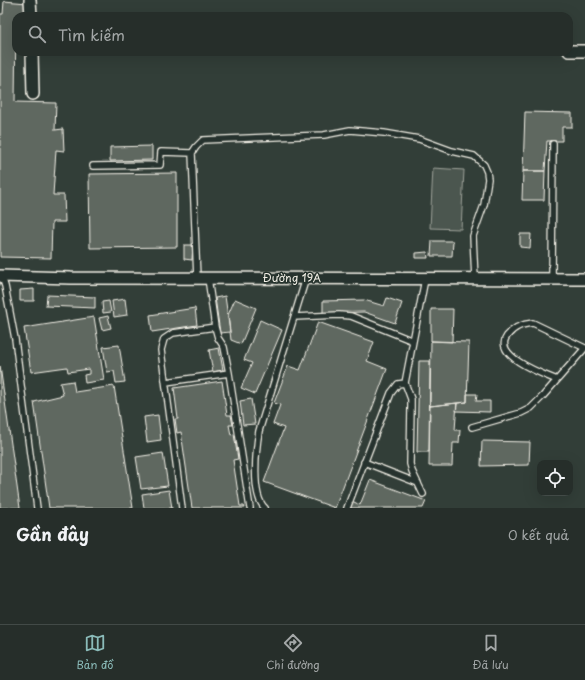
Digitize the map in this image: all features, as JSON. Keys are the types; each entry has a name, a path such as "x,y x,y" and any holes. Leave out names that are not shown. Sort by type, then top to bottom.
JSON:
{"street":[{"path":"30,0 31,12"},
{"path":"573,51 585,51"},
{"path":"32,56 32,94"},
{"name":"Đường 19A","path":"1,276 585,279"}],"lane":[{"path":"197,278 192,153 203,140 324,135 350,130 384,133 419,139 452,151 474,156 484,165 488,179 484,205 473,236 475,279"},
{"path":"552,279 553,144"},
{"path":"93,166 160,165 161,152 192,153"},
{"path":"1,276 5,286 15,340 37,508"},
{"path":"208,278 215,327 218,338 224,347 229,373 250,508"},
{"path":"265,508 259,499 255,464 259,431 306,278"},
{"path":"423,494 410,464 411,406 404,383 425,279"},
{"path":"294,317 339,315 351,316 413,341"},
{"path":"472,427 521,413 531,408 557,380 585,348 533,323 514,328 506,338 505,347 510,355 520,363 557,380"},
{"path":"182,508 161,350 164,338 173,333 215,327"},
{"path":"166,382 229,373"},
{"path":"347,508 391,394 398,384 404,383"},
{"path":"364,462 418,483"}],"shaded area":[{"path":"433,168 464,170 461,229 430,228"}],"building":[{"path":"4,1 27,3 27,12 12,12 12,56 16,56 15,102 56,103 55,130 63,129 64,151 56,150 53,195 64,195 65,222 52,222 51,258 0,257 0,14 3,14"},
{"path":"525,112 572,113 572,127 562,127 562,141 547,141 545,171 523,171"},
{"path":"152,146 152,160 110,161 110,147"},
{"path":"523,171 545,171 544,200 522,200"},
{"path":"177,173 177,247 90,248 89,174"},
{"path":"520,234 531,234 530,248 520,247"},
{"path":"432,241 453,241 452,256 431,256"},
{"path":"184,245 193,245 192,260 184,259"},
{"path":"427,252 428,258 416,258 416,253"},
{"path":"34,289 34,301 20,301 20,290"},
{"path":"47,295 95,297 95,308 46,306"},
{"path":"225,296 230,332 220,333 215,298"},
{"path":"387,298 402,303 395,323 364,312 323,313 323,301 364,300 384,306"},
{"path":"125,299 127,315 114,317 112,301"},
{"path":"235,299 256,308 241,344 231,340 228,315"},
{"path":"109,301 111,312 103,313 102,302"},
{"path":"195,308 197,325 152,332 150,315"},
{"path":"431,309 453,309 452,342 431,341"},
{"path":"108,316 111,328 102,330 99,318"},
{"path":"94,317 104,380 85,383 84,375 89,374 89,369 68,372 67,367 31,372 24,328"},
{"path":"260,320 282,330 255,394 241,388 252,363 244,360"},
{"path":"318,322 374,342 367,361 387,369 335,508 264,482 284,428 273,424 280,405 274,403 288,366 300,370"},
{"path":"431,341 469,342 467,402 430,406"},
{"path":"119,345 125,382 116,383 114,371 107,372 103,347"},
{"path":"219,348 223,370 213,372 209,350"},
{"path":"419,361 430,361 429,452 417,452"},
{"path":"0,366 20,508 0,508"},
{"path":"73,381 75,392 114,386 133,508 49,508 34,402 63,395 60,383"},
{"path":"222,381 227,415 231,415 233,425 229,425 231,435 234,434 238,459 233,460 240,506 244,506 245,508 192,508 181,432 177,433 175,419 178,419 174,388"},
{"path":"467,394 477,394 476,401 490,401 490,412 456,411 457,403 467,402"},
{"path":"251,399 255,424 243,425 240,401"},
{"path":"457,403 455,430 460,430 459,443 453,443 452,466 429,466 430,406"},
{"path":"158,415 161,440 147,442 144,417"},
{"path":"482,441 530,442 529,465 481,466"},
{"path":"163,453 168,486 141,489 136,457"},
{"path":"370,480 426,501 423,508 349,508 352,501 360,505"},
{"path":"169,490 172,508 144,508 142,494"}]}
